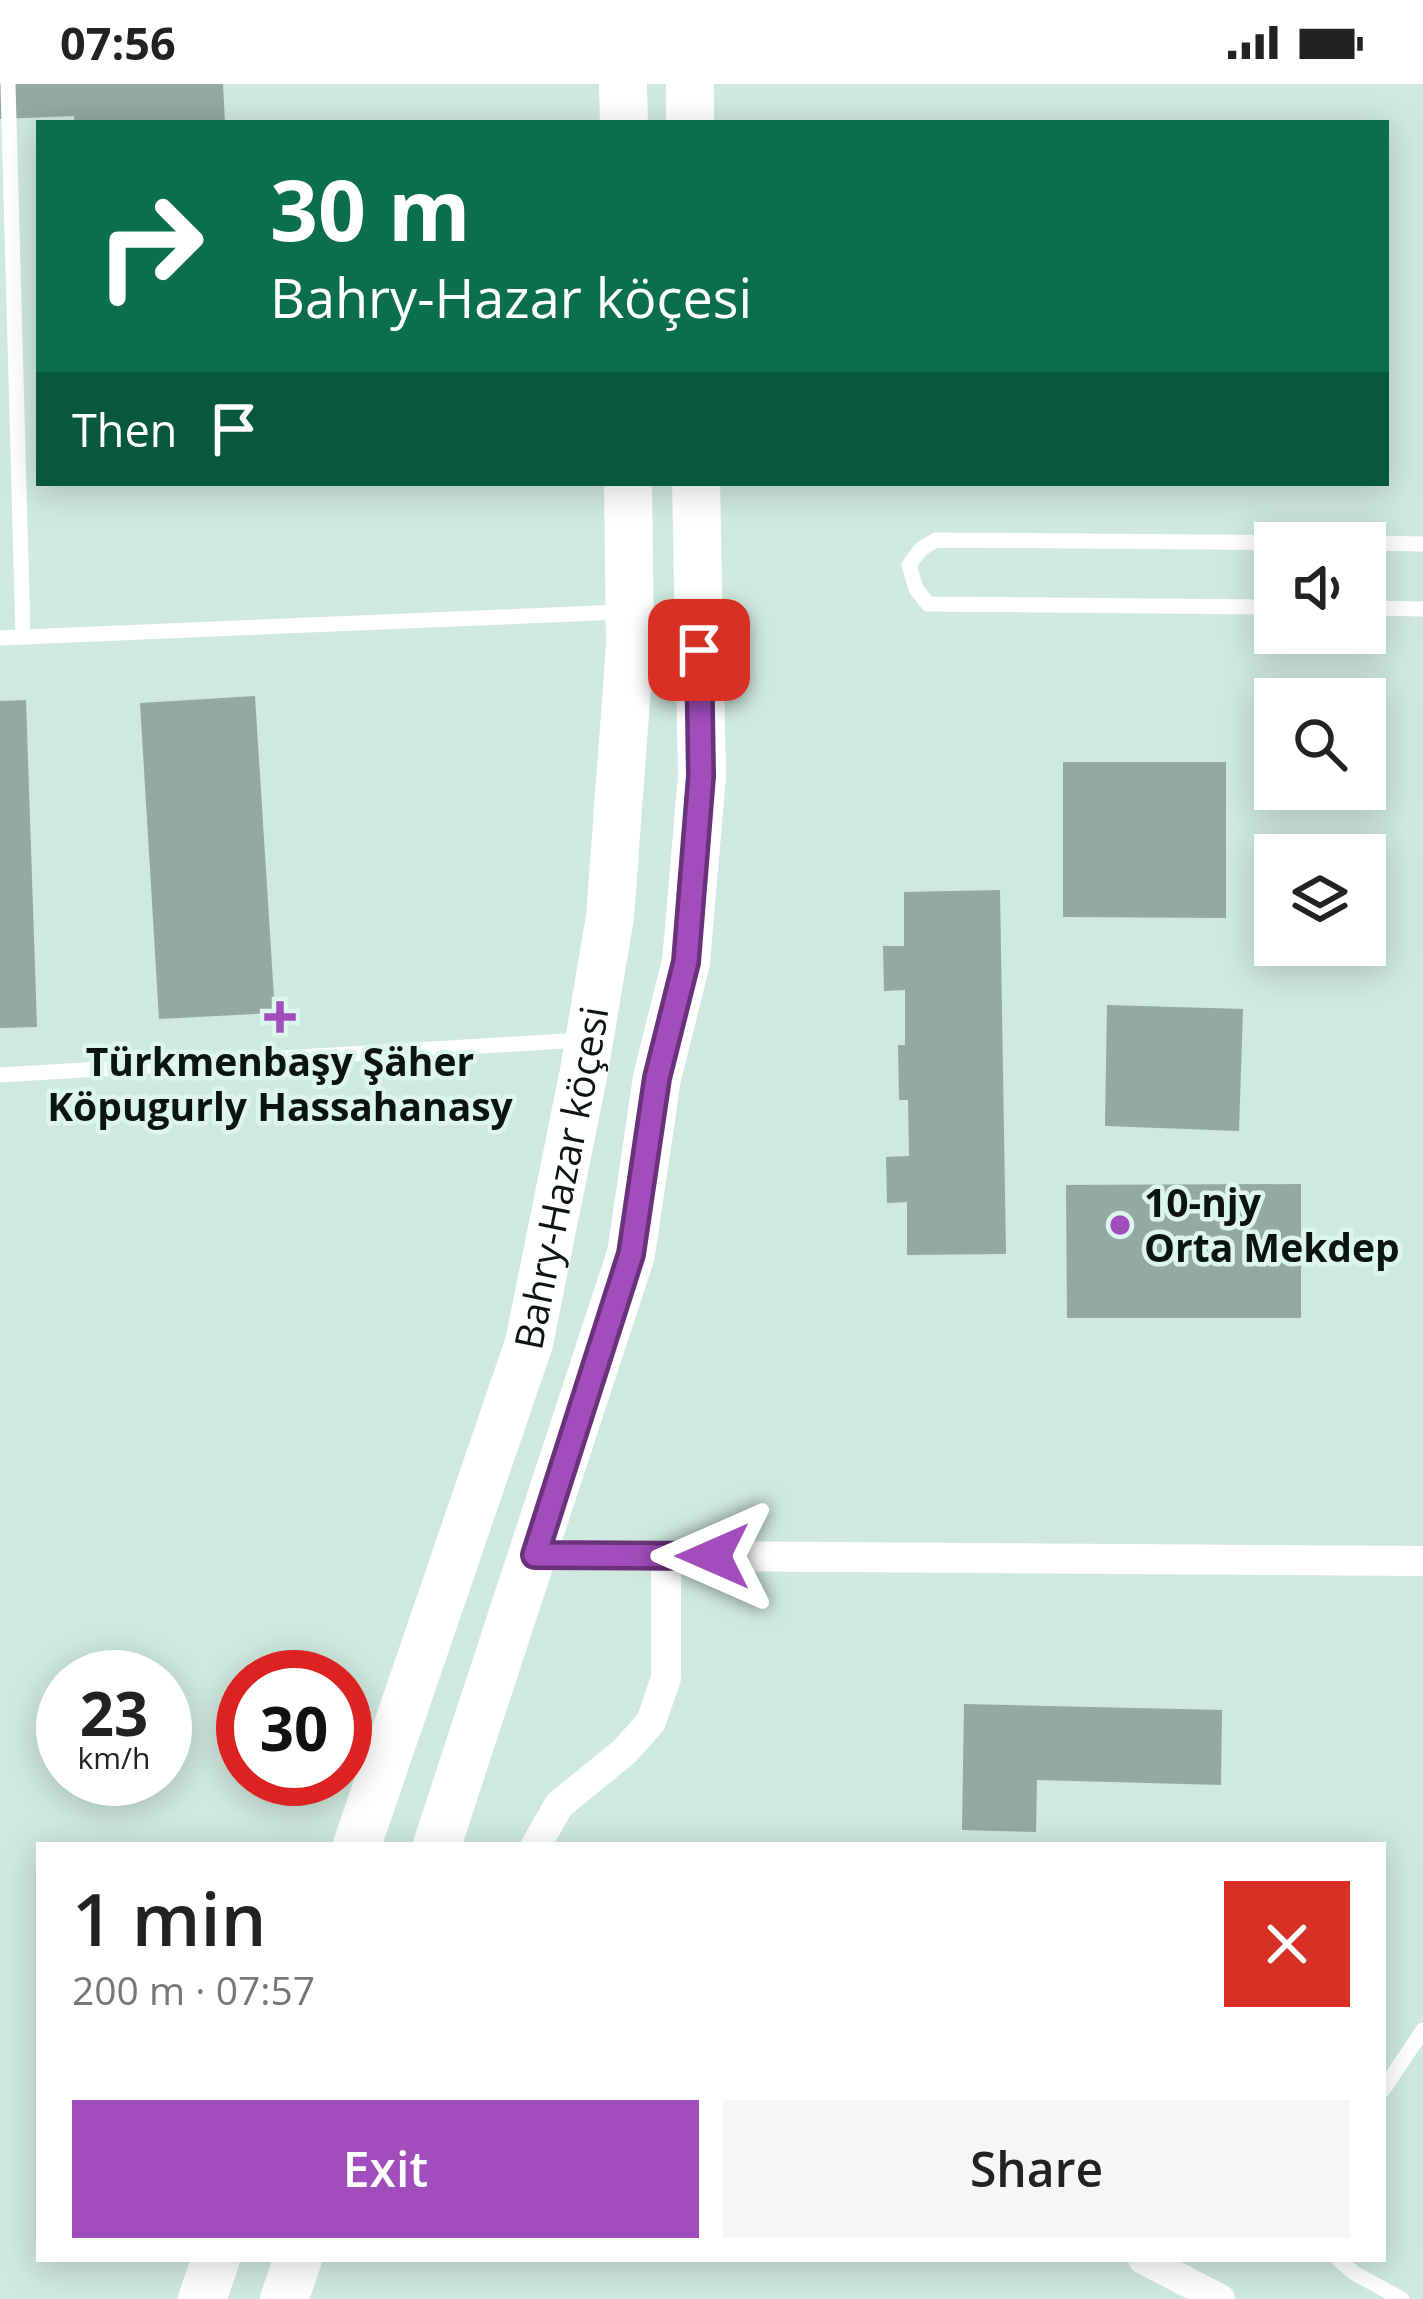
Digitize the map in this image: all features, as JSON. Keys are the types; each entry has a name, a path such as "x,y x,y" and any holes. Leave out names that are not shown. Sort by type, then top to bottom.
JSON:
{"highway":[{"path":"623,84 624,120"},
{"path":"689,84 690,120"},
{"name":"Bahry-Hazar köçesi","path":"358,1842 529,1343 590,1040 610,917 630,611 628,486"},
{"name":"Bahry-Hazar köçesi","path":"438,1842 631,1254 657,1078 686,962 701,776 696,486"},
{"path":"202,2299 215,2262"},
{"path":"284,2299 297,2262"}],"street":[{"path":"535,1555 1423,1561"},
{"path":"538,1842 559,1805 625,1751 651,1723 666,1678 666,1556"},
{"path":"1149,2262 1220,2299"}],"lane":[{"path":"8,84 23,637"},
{"path":"1254,542 936,540 909,565 916,589 928,604 1254,608"},
{"path":"1386,543 1423,544"},
{"path":"1386,608 1423,609"},
{"path":"0,638 630,611"},
{"path":"0,1075 590,1040"},
{"path":"1386,2086 1423,2030"},
{"path":"1341,2262 1402,2299"}],"building":[{"path":"0,84 223,84 225,120 0,119"},
{"path":"255,696 275,1013 159,1019 140,703"},
{"path":"26,700 37,1027 0,1028 0,701"},
{"path":"1063,762 1226,762 1226,918 1063,917"},
{"path":"1000,890 1006,1254 907,1255 907,1202 887,1203 886,1157 909,1156 908,1100 899,1100 898,1045 905,1045 905,990 884,991 883,946 904,946 904,892"},
{"path":"1107,1005 1243,1009 1239,1131 1105,1126"},
{"path":"1301,1184 1301,1318 1067,1318 1066,1185"},
{"path":"964,1704 1222,1710 1221,1785 1037,1780 1036,1832 962,1830"}],"place":[{"name":"Türkmenbaşy Şäher Köpugurly Hassahanasy","path":"280,1017"},
{"name":"10-njy Orta Mekdep","path":"1120,1225"}],"route":[{"path":"699,650 701,776 686,962 657,1078 631,1254 535,1555 713,1556"}]}
